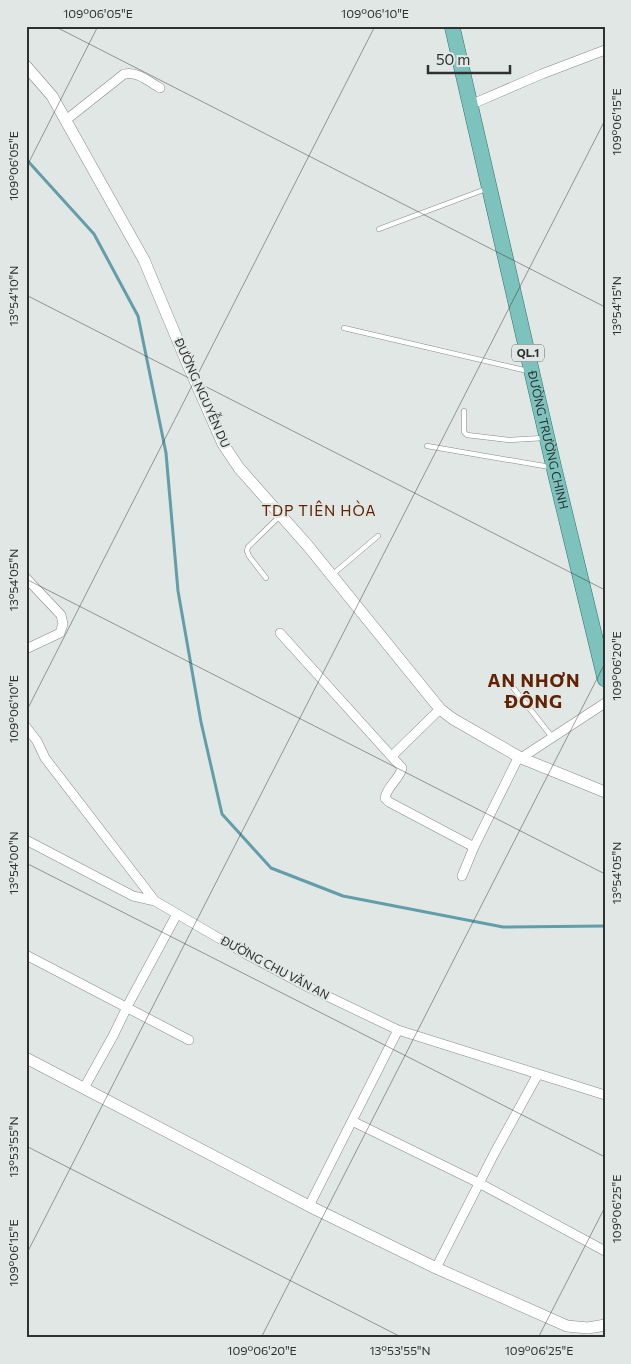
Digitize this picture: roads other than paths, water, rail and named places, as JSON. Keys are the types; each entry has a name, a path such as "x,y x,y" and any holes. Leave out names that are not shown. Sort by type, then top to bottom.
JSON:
{"main road":[{"name":"ĐƯỜNG TRƯỜNG CHINH","path":"452,26 554,468 605,679"}],"street":[{"path":"470,106 542,74 605,50"},
{"name":"ĐƯỜNG NGUYỄN DU","path":"26,66 52,96 144,260 223,444 239,468 332,575 440,709 453,719 520,757 605,792"},
{"path":"66,120 124,74 136,74 160,88"},
{"path":"26,578 61,615 62,624 60,633 26,649"},
{"path":"280,633 402,768 400,774 386,792 385,798 389,802 474,848"},
{"path":"462,876 520,757 605,703"},
{"path":"392,756 440,709"},
{"name":"ĐƯỜNG CHU VĂN AN","path":"26,726 37,741 45,758 155,901 246,954 308,987 398,1030 605,1095"},
{"path":"26,840 133,896 155,901"},
{"path":"84,1088 177,914"},
{"path":"26,955 188,1040"},
{"path":"309,1206 398,1030"},
{"path":"26,1058 309,1206 436,1268 567,1326 588,1328 605,1325"},
{"path":"436,1268 538,1074"},
{"path":"352,1121 479,1183 605,1251"}],"lane":[{"path":"379,229 490,187"},
{"path":"344,328 532,372"},
{"path":"464,411 464,432 467,434 509,440 547,438"},
{"path":"427,446 554,468"},
{"path":"266,578 247,551 248,547 281,516"},
{"path":"332,575 378,536"},
{"path":"508,681 552,737"}],"waterway":[{"path":"26,159 94,234 138,316 166,453 178,591 201,722 222,814 271,868 343,896 503,927 605,926"}],"district":[{"name":"TDP TIÊN HÒA","path":"319,511"},
{"name":"AN NHƠN ĐÔNG","path":"534,691"}]}
